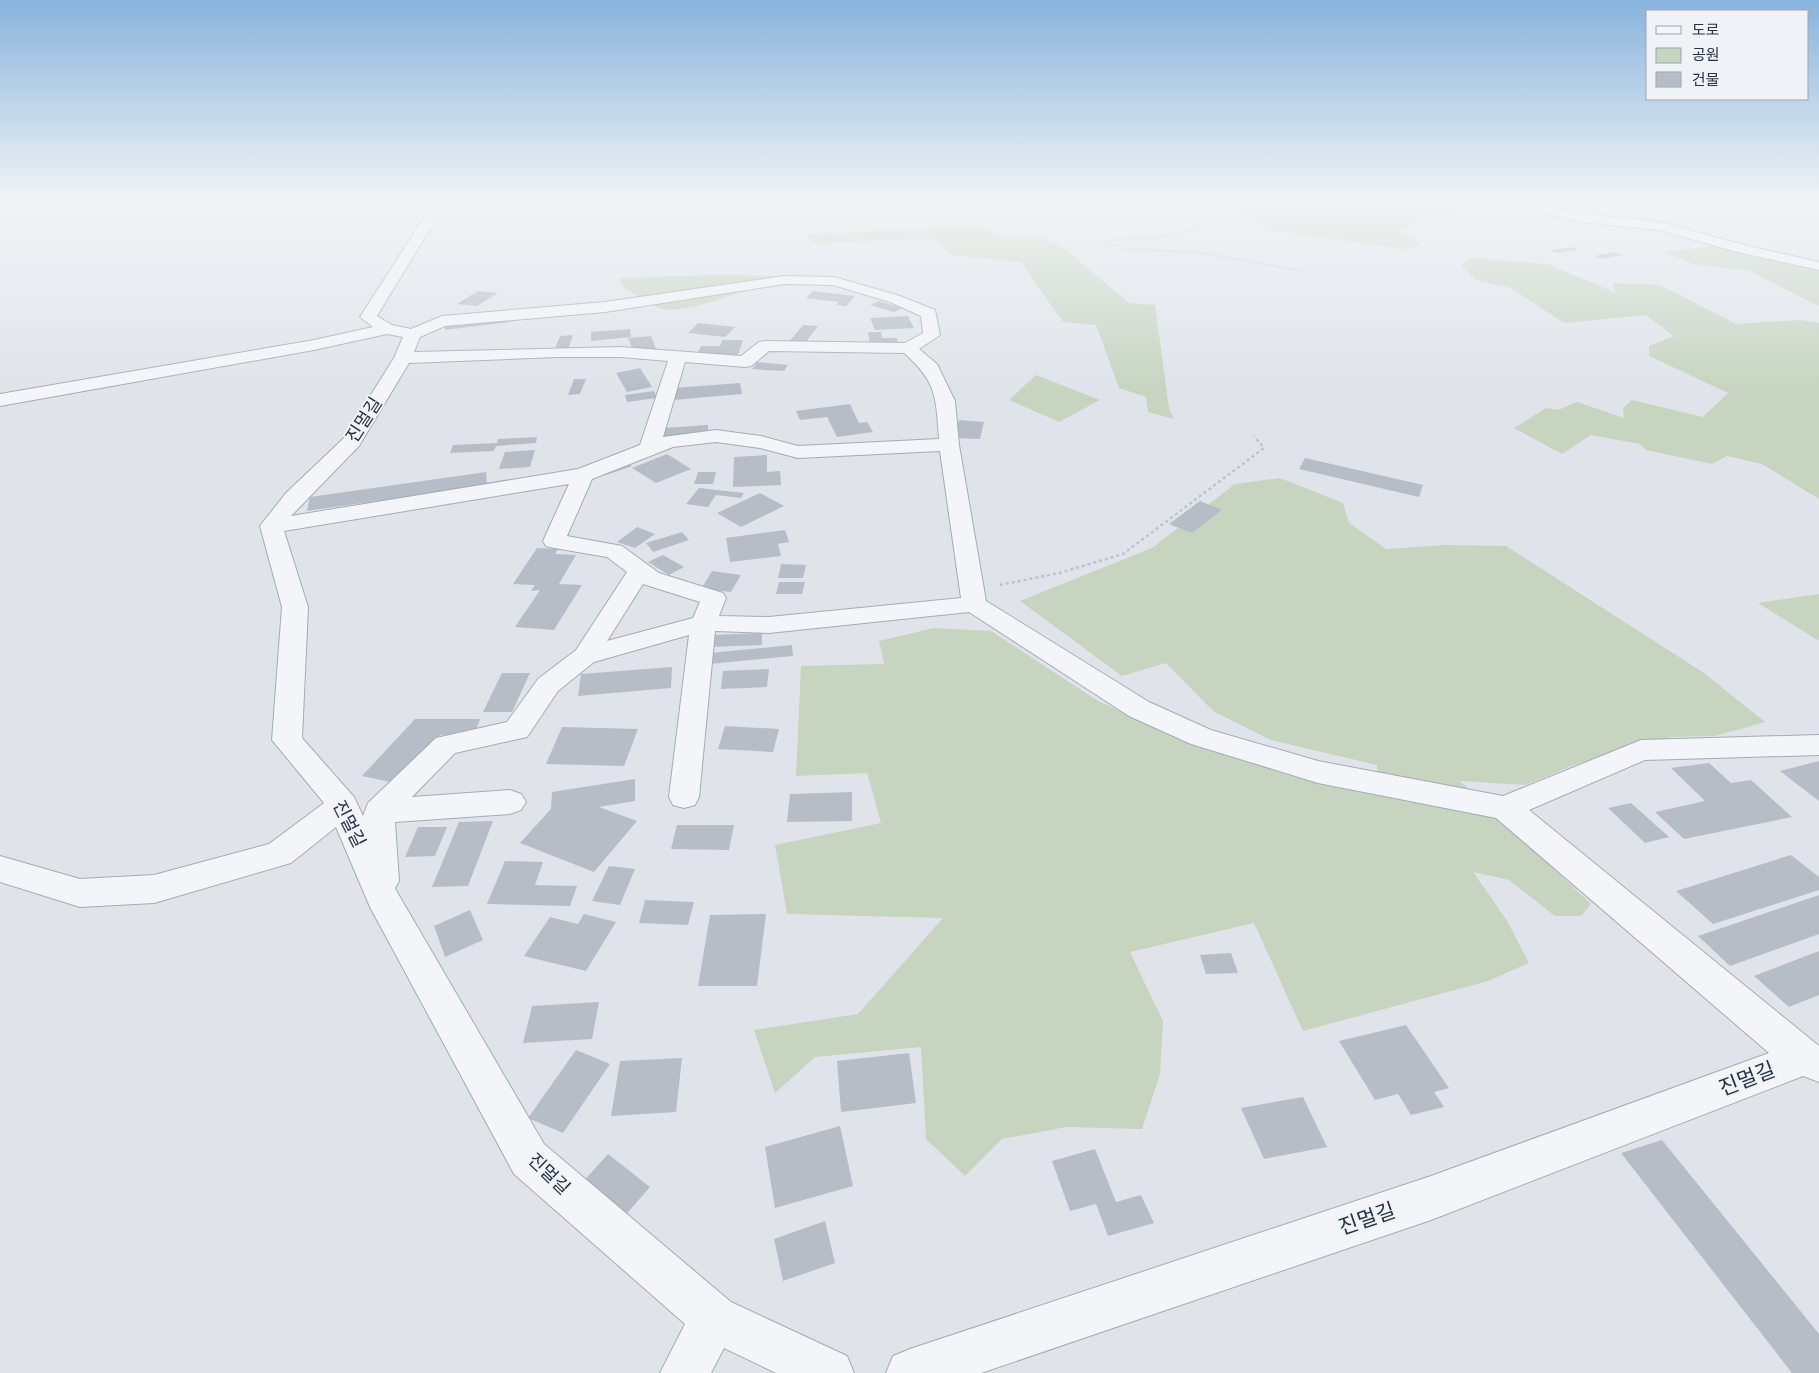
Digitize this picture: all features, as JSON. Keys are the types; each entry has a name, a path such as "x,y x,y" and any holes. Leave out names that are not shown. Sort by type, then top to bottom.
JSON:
{"street":[{"path":"401,341 368,318 403,263"},
{"path":"1806,263 1819,266"},
{"path":"0,400 314,345 401,341 556,352 621,352 745,362 765,346 908,348 932,335 929,313 895,299 834,281 784,280 605,307 442,321 401,341"},
{"name":"진멀길","path":"401,341 352,442 294,498 271,526 295,607 287,740 343,805 382,897 529,1159 714,1319 830,1373"},
{"path":"908,348 931,368 946,401 949,445 973,597"},
{"path":"649,448 678,358"},
{"path":"271,526 583,475 669,441 716,436 761,442 798,452 949,445"},
{"path":"583,475 554,541 614,551 650,578 714,598 703,623 684,797"},
{"path":"382,897 379,811 446,744 516,730 548,685 585,656 640,570"},
{"path":"585,656 703,623 769,625 973,597 1139,709 1201,737 1318,772 1505,808 1811,1061"},
{"path":"1505,808 1641,750 1819,745"},
{"path":"379,811 510,802"},
{"path":"0,869 80,893 154,889 279,854 343,805"},
{"name":"진멀길","path":"910,1373 1431,1198 1811,1061"},
{"path":"684,1373 714,1319"}],"path":[{"path":"1258,263 1302,271"},
{"path":"973,597 1123,554 1264,448 1254,436"}],"green space":[{"path":"1022,263 1082,263 1129,303 1155,305 1169,409 1174,419 1148,412 1146,397 1119,388 1096,325 1063,322"},
{"path":"1464,263 1548,264 1616,293 1612,283 1660,285 1736,324 1801,320 1819,323 1819,499 1762,464 1727,456 1712,464 1646,450 1640,444 1591,435 1562,454 1514,428 1546,408 1558,410 1577,402 1624,418 1623,408 1632,400 1703,417 1728,393 1649,356 1649,346 1674,336 1646,315 1564,323 1511,288 1476,280 1461,266"},
{"path":"1691,263 1792,263 1819,269 1819,306 1749,271"},
{"path":"716,275 781,276 722,298 676,309 659,308 648,302 622,286 620,278"},
{"path":"1036,375 1100,400 1059,422 1009,400"},
{"path":"1280,478 1343,503 1349,523 1386,549 1445,545 1506,546 1704,673 1765,722 1715,736 1671,737 1574,765 1526,785 1460,781 1591,904 1581,916 1555,916 1509,880 1473,872 1506,919 1529,963 1488,981 1303,1031 1254,923 1130,952 1163,1021 1160,1074 1142,1129 1066,1127 1002,1139 965,1176 926,1139 921,1047 815,1057 775,1093 754,1030 858,1014 943,918 787,914 775,845 881,823 867,773 796,776 801,666 884,664 879,641 934,628 991,631 1098,701 1202,746 1380,791 1377,765 1271,740 1213,711 1166,663 1122,676 1020,601 1152,548 1235,484"},
{"path":"1819,594 1819,641 1758,603"}],"building":[{"path":"478,291 498,293 477,306 457,304"},
{"path":"813,291 855,296 846,306 836,305 839,302 806,298"},
{"path":"878,301 902,308 894,312 870,305"},
{"path":"908,316 914,328 875,330 870,318"},
{"path":"509,317 510,322 445,330 445,324"},
{"path":"698,323 735,327 725,337 688,333"},
{"path":"803,325 818,326 805,343 789,342"},
{"path":"630,329 631,337 591,341 591,332"},
{"path":"868,332 881,332 882,338 897,338 898,344 870,345"},
{"path":"573,335 568,349 555,349 560,336"},
{"path":"651,336 657,351 633,350 628,338"},
{"path":"722,340 743,340 738,355 697,354 701,346 720,346"},
{"path":"757,362 788,365 784,371 752,369"},
{"path":"640,368 652,387 627,392 616,373"},
{"path":"574,379 586,379 580,394 568,395"},
{"path":"740,383 742,394 673,400 672,388"},
{"path":"654,391 657,398 627,402 625,395"},
{"path":"850,404 859,423 867,422 873,432 837,437 827,417 800,420 796,411"},
{"path":"959,420 984,422 980,439 954,438"},
{"path":"708,425 708,434 662,437 663,428"},
{"path":"537,437 536,443 496,446 494,451 450,453 453,445 497,443 498,439"},
{"path":"535,450 530,467 499,469 505,452"},
{"path":"667,454 691,469 656,483 632,468"},
{"path":"767,455 767,472 780,471 781,485 733,487 734,457"},
{"path":"1305,458 1423,485 1419,497 1299,469"},
{"path":"627,462 632,466 606,475 601,471"},
{"path":"486,472 487,485 307,511 310,497"},
{"path":"698,472 716,472 713,484 694,484"},
{"path":"699,488 744,493 741,498 716,495 708,507 686,504"},
{"path":"760,493 784,506 741,527 717,513"},
{"path":"1200,501 1222,510 1192,533 1169,524"},
{"path":"637,527 655,534 635,548 617,542"},
{"path":"785,530 789,542 778,544 781,556 730,562 726,538"},
{"path":"682,532 689,540 653,552 646,543"},
{"path":"537,548 558,549 555,554 576,555 559,584 582,585 554,630 515,627 540,590 531,591 535,585 513,584"},
{"path":"663,555 684,567 669,575 648,562"},
{"path":"781,564 806,565 803,578 778,578"},
{"path":"712,571 741,575 731,592 701,589"},
{"path":"779,582 805,582 802,594 776,594"},
{"path":"762,633 762,645 712,647 713,635"},
{"path":"792,645 793,656 710,664 710,653"},
{"path":"672,667 671,688 578,696 581,674"},
{"path":"769,669 767,687 721,689 723,671"},
{"path":"502,673 530,673 512,712 483,712"},
{"path":"415,719 480,719 475,733 440,735 395,783 362,776"},
{"path":"725,726 779,729 773,752 718,749"},
{"path":"562,727 638,729 624,766 546,764"},
{"path":"1819,761 1819,801 1780,771"},
{"path":"1709,763 1731,783 1751,780 1792,817 1684,839 1655,812 1705,801 1671,768"},
{"path":"635,779 635,801 599,807 637,821 594,872 520,843 551,809 552,792"},
{"path":"852,792 852,821 787,822 790,794"},
{"path":"1631,803 1669,837 1645,843 1608,808"},
{"path":"493,821 468,886 432,887 459,822"},
{"path":"677,825 734,825 729,850 671,849"},
{"path":"418,827 447,827 435,856 405,857"},
{"path":"1791,855 1819,877 1819,890 1713,924 1676,891"},
{"path":"505,861 543,862 535,885 577,886 570,906 487,904"},
{"path":"609,866 635,869 620,905 592,901"},
{"path":"1819,895 1819,934 1730,966 1698,936"},
{"path":"645,900 694,902 688,925 639,923"},
{"path":"470,910 483,940 445,957 434,926"},
{"path":"584,914 616,922 586,971 524,956 550,917 578,924"},
{"path":"766,914 757,986 698,986 710,915"},
{"path":"1819,951 1819,995 1789,1007 1754,976"},
{"path":"1231,953 1238,973 1206,974 1200,955"},
{"path":"599,1002 592,1039 523,1043 532,1006"},
{"path":"1406,1025 1449,1088 1434,1092 1444,1107 1411,1115 1398,1094 1375,1100 1339,1041"},
{"path":"576,1050 610,1064 563,1133 528,1118"},
{"path":"909,1053 916,1103 841,1112 837,1061"},
{"path":"682,1058 676,1112 611,1116 620,1061"},
{"path":"1303,1097 1327,1147 1264,1159 1241,1108"},
{"path":"840,1126 853,1186 775,1208 765,1147"},
{"path":"1662,1140 1819,1334 1819,1373 1792,1373 1621,1153"},
{"path":"1095,1149 1116,1202 1141,1195 1154,1223 1108,1236 1096,1204 1070,1211 1052,1161"},
{"path":"608,1154 650,1187 622,1219 581,1184"},
{"path":"825,1221 835,1263 783,1281 774,1239"}]}
